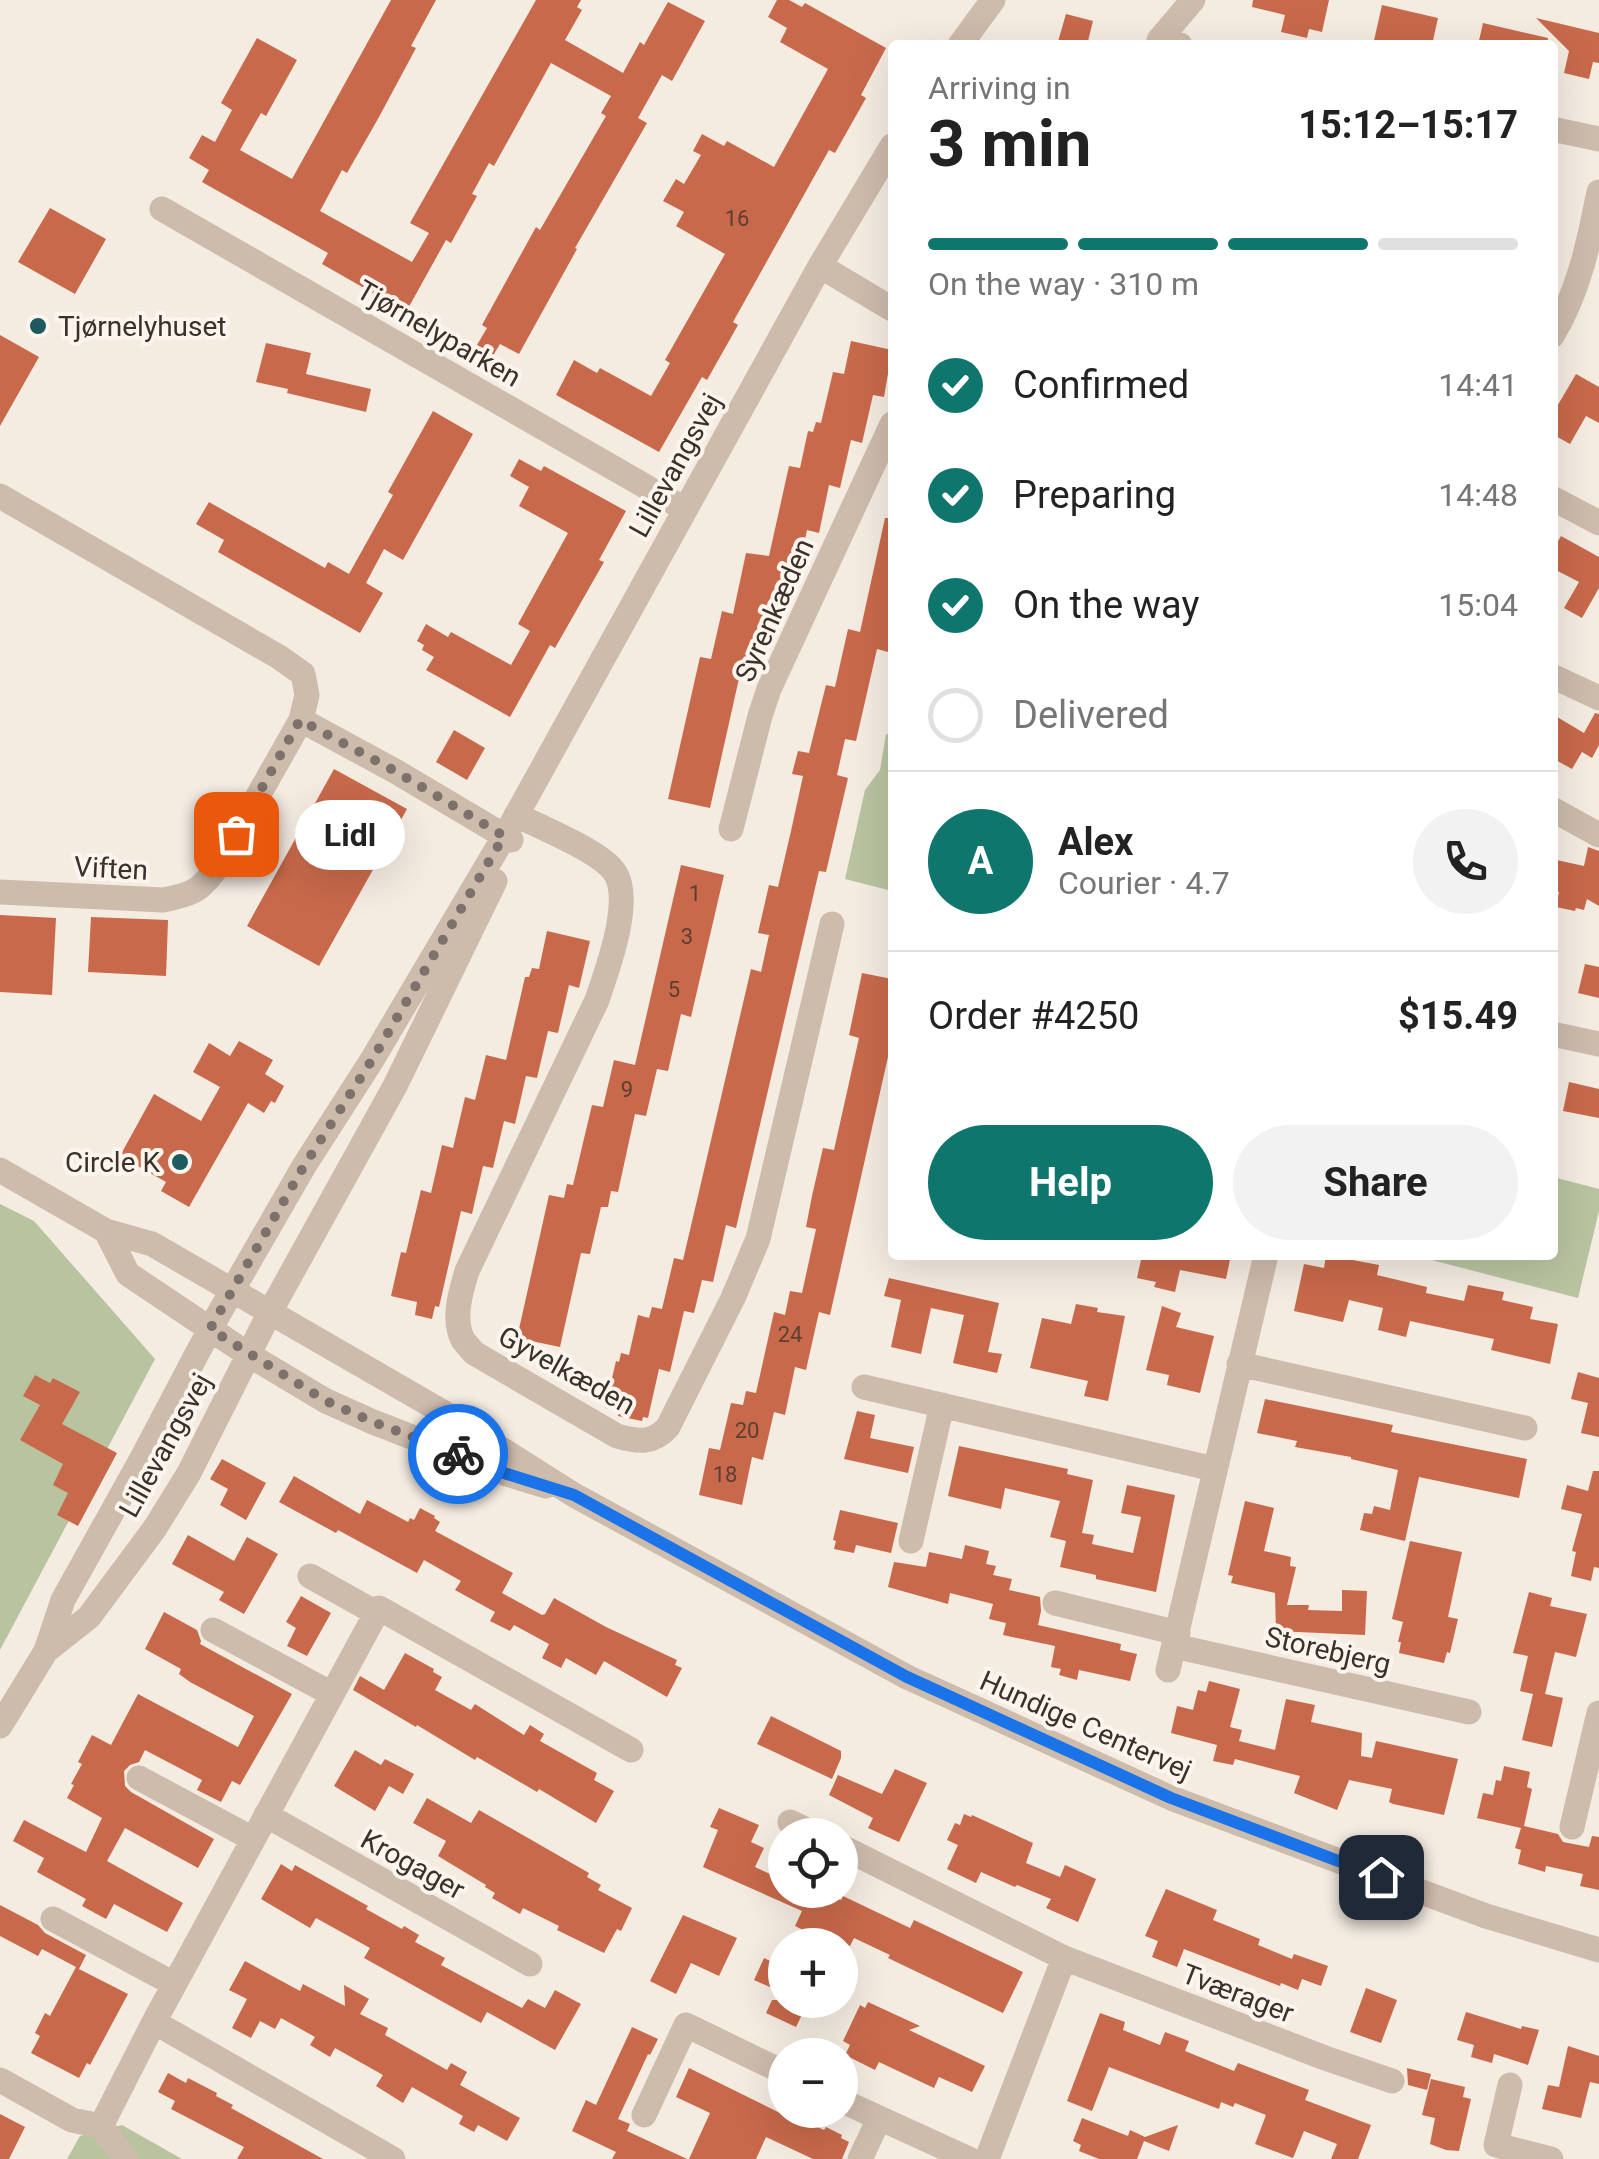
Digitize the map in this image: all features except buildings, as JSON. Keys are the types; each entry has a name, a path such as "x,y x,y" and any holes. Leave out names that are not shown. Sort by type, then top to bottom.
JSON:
{"street":[{"path":"964,40 992,0"},
{"path":"1163,40 1193,0"},
{"path":"1558,130 1599,139"},
{"name":"Lillevangsvej","path":"0,1726 46,1651 62,1600 210,1329 304,1166 511,830 820,266 888,153"},
{"path":"1558,326 1592,262 1599,192"},
{"name":"Tjørnelyparken","path":"162,209 686,509"},
{"path":"820,266 888,307"},
{"name":"Syrenkæden","path":"730,829 769,689 888,433"},
{"name":"Viften","path":"0,496 280,657 303,674 307,695 300,720 205,885 186,896 163,900 0,892"},
{"path":"1558,501 1599,524"},
{"path":"1558,679 1599,698"},
{"path":"300,720 511,830"},
{"path":"1558,812 1599,835"},
{"name":"Lillevangsvej","path":"46,1651 89,1617 155,1528 189,1473 270,1312 395,1086 509,851 511,830"},
{"name":"Gyvelkæden","path":"511,830 592,854 614,871 621,892 619,923 597,1000 467,1271 460,1296 459,1324 463,1340 474,1353 617,1436 647,1441 660,1437 668,1427 747,1267 768,1200 832,924"},
{"path":"1558,1035 1599,1044"},
{"name":"Hundige Centervej","path":"0,1170 106,1231 152,1244 442,1410 574,1495 907,1677 1171,1798 1486,1916 1599,1950"},
{"name":"Hundige Centervej","path":"106,1231 128,1274 326,1401 507,1474 574,1495"},
{"path":"1173,1650 1265,1260"},
{"path":"1239,1364 1525,1428"},
{"path":"864,1387 1214,1469"},
{"path":"911,1541 942,1406"},
{"path":"310,1576 376,1612"},
{"name":"Storebjerg","path":"1055,1603 1173,1650 1469,1712"},
{"path":"101,2126 379,1608 632,1750"},
{"path":"213,1630 332,1694"},
{"path":"1572,1826 1599,1714"},
{"path":"140,1778 253,1839"},
{"name":"Krogager","path":"266,1815 530,1964"},
{"name":"Tværager","path":"858,1855 1064,1958 1392,2081"},
{"path":"53,1919 174,1984"},
{"path":"987,2159 1064,1958"},
{"path":"154,2022 393,2159"},
{"path":"644,2115 686,2026 768,2065"},
{"path":"0,2080 72,2120 101,2126 126,2159"},
{"path":"1510,2085 1496,2145 1501,2153 1551,2159"},
{"path":"858,2109 969,2159"},
{"path":"860,2159 879,2119"}],"green space":[{"path":"888,734 888,890 845,879 865,790 880,770"},
{"path":"1558,1178 1599,1189 1599,1211 1578,1298 1431,1260 1558,1260"},
{"path":"0,1204 34,1221 155,1359 0,1650"},
{"path":"122,2125 182,2159 67,2159 80,2136"}],"way so far":[{"path":"236,834 300,720 504,836 210,1329 326,1401 458,1454"}],"place":[{"name":"Tjørnelyhuset","path":"38,326"},
{"name":"Lidl","path":"236,834"},
{"name":"Circle K","path":"180,1162"}],"route":[{"path":"458,1454 574,1495 907,1677 1171,1798 1381,1877"}]}
